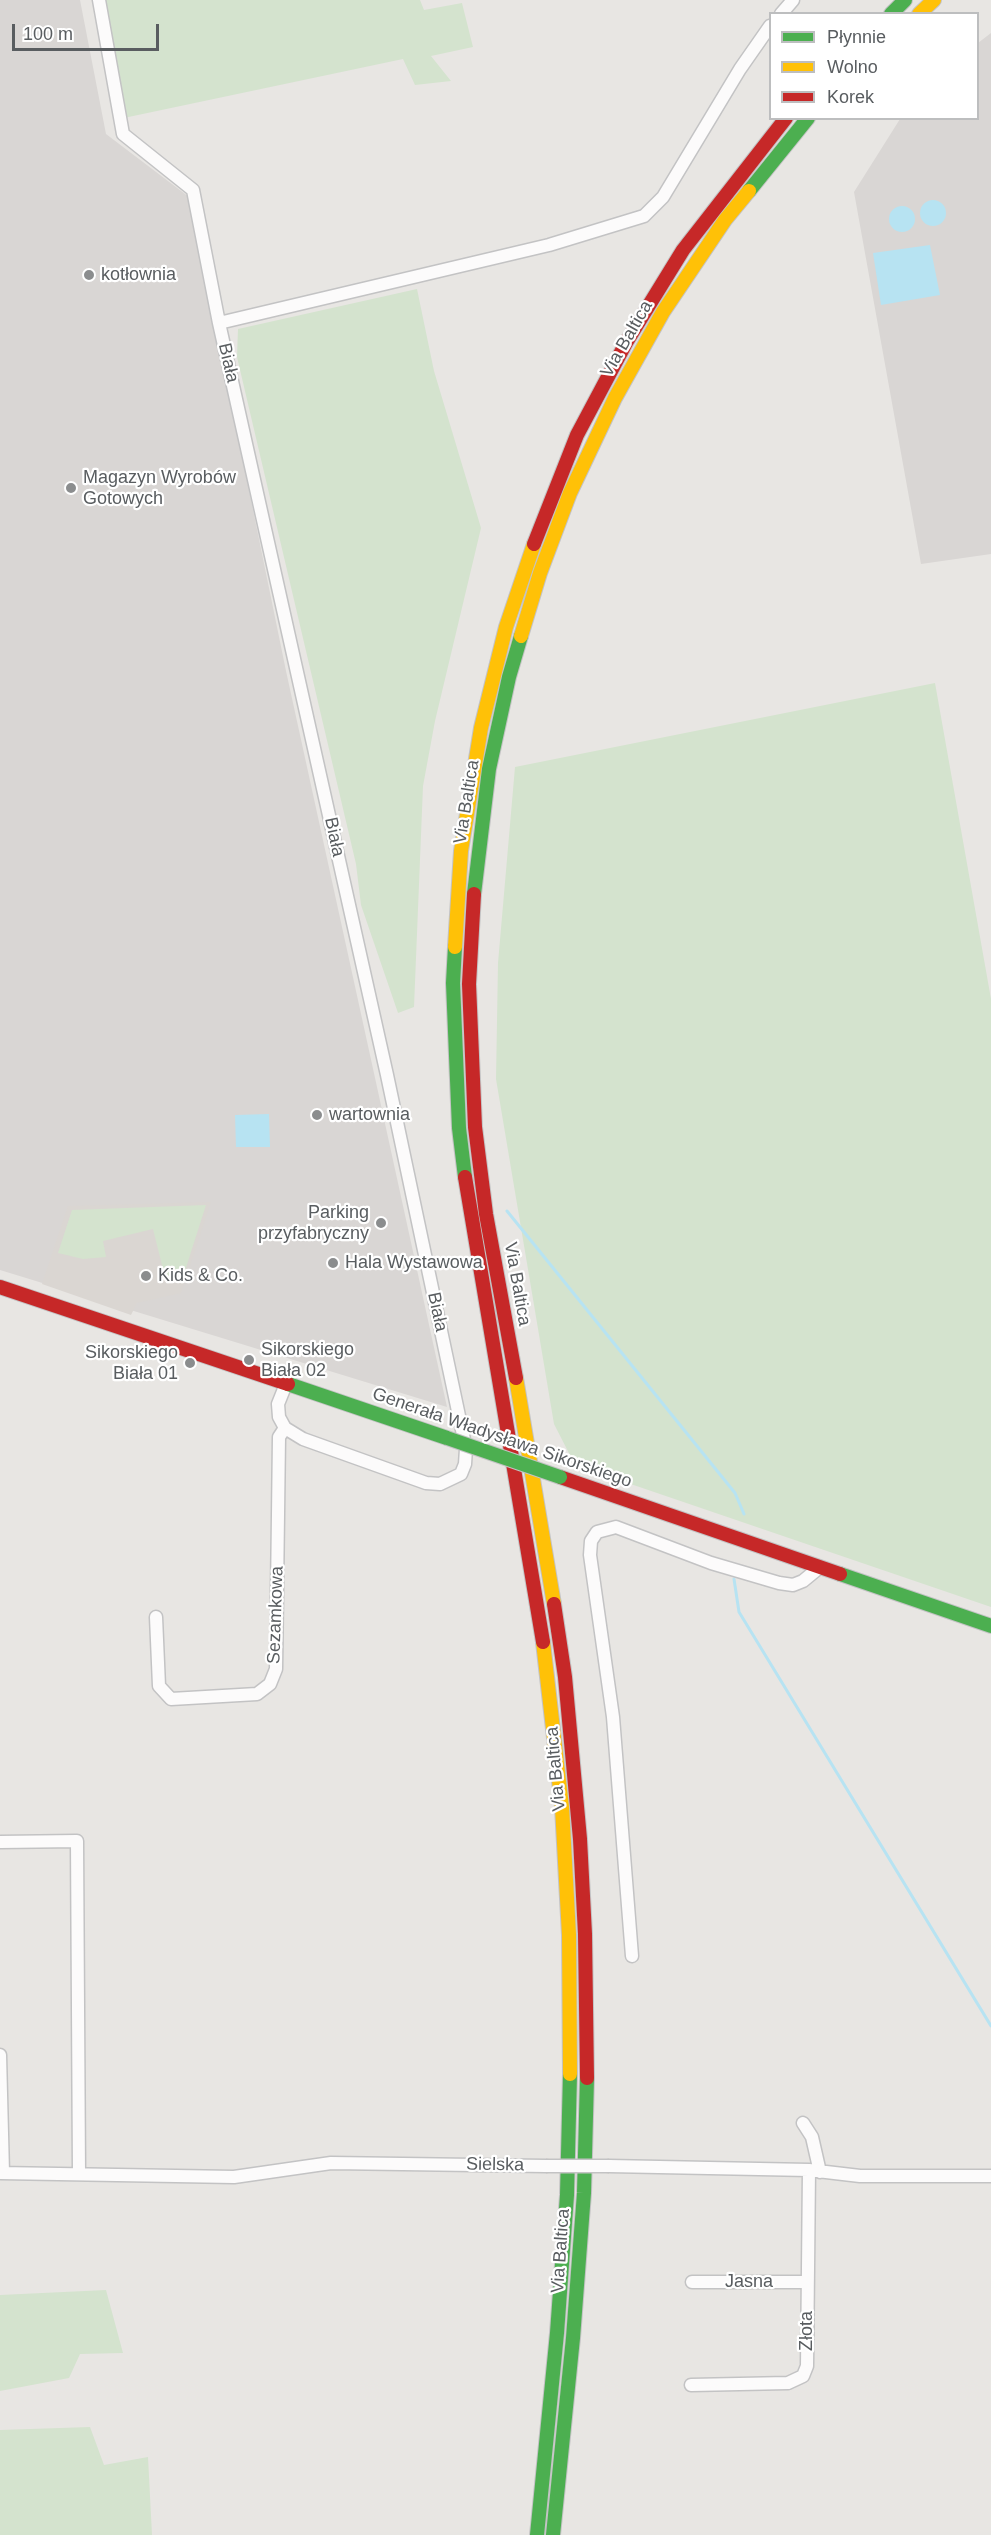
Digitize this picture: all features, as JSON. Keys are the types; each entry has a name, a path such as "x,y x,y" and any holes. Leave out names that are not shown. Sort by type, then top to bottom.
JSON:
{"main road":[{"path":"893,12 905,0"},
{"path":"921,12 934,0"},
{"name":"Via Baltica","path":"537,2535 557,2333 567,2196 571,2066 570,1935 560,1787 549,1679 522,1505 471,1220 459,1128 453,983 460,861 477,746 503,638 532,546 569,455 604,382 667,276 717,204 784,120"},
{"name":"Via Baltica","path":"553,2535 572,2348 584,2193 587,2057 585,1923 573,1755 562,1656 538,1502 486,1214 475,1127 469,984 476,867 489,769 509,677 540,573 575,483 615,398 663,312 725,220 806,120"},
{"name":"Generała Władysława Sikorskiego","path":"0,1287 447,1438 991,1626"}],"street":[{"name":"Biała","path":"99,0 123,134 193,190 219,323 389,1084 466,1449 465,1464 461,1474 452,1480 440,1484 426,1483 328,1450 285,1428"},
{"path":"783,12 793,0"},
{"path":"219,323 549,245 644,216 655,208 673,183 740,69 769,29"},
{"path":"285,1428 279,1417 278,1404 286,1384"},
{"name":"Sezamkowa","path":"156,1617 159,1686 171,1699 257,1694 270,1684 276,1669 279,1437 285,1428"},
{"path":"632,1956 613,1717 590,1555 591,1541 597,1532 616,1527 711,1563 793,1585 820,1567"},
{"path":"0,1842 77,1841 79,2174"},
{"path":"0,2055 2,2173"},
{"name":"Złota","path":"691,2385 788,2383 799,2380 807,2366 807,2282 815,2171 813,2137 803,2123"},
{"name":"Sielska","path":"2,2173 234,2177 331,2163 815,2171 860,2176 991,2176"},
{"name":"Jasna","path":"692,2282 807,2282"}],"shaded area":[{"path":"0,0 80,0 106,134 189,197 286,671 447,1407 0,1270"},
{"path":"991,33 991,554 921,564 854,192 899,120 979,120 979,42"},
{"path":"211,1202 181,1293 137,1303 131,1315 42,1284 68,1206"}],"green space":[{"path":"105,0 420,0 424,10 462,3 473,47 431,56 451,81 415,85 403,59 119,119"},
{"path":"417,289 434,371 481,528 435,721 423,786 414,1007 398,1013 361,905 356,864 237,357 238,329"},
{"path":"935,683 991,999 991,1607 575,1465 554,1424 496,1079 498,963 515,767"},
{"path":"206,1205 183,1277 166,1281 153,1229 103,1241 106,1257 83,1259 58,1253 72,1210"},
{"path":"106,2290 123,2353 80,2354 69,2378 0,2391 0,2295"},
{"path":"90,2427 104,2465 148,2457 152,2535 0,2535 0,2430"}],"water":[{"path":"933,200 942,204 946,213 942,222 933,226 924,222 920,213 924,204"},
{"path":"902,206 912,209 915,219 912,229 902,232 892,229 889,219 892,209"},
{"path":"930,245 940,295 881,305 873,253"},
{"path":"269,1114 270,1147 236,1147 235,1115"}],"waterway":[{"path":"507,1211 735,1493 744,1514"},
{"path":"734,1579 739,1612 991,2026"}],"traffic: fast":[{"path":"893,12 905,0"},
{"path":"749,191 806,120"},
{"path":"474,894 489,769 509,677 521,636"},
{"path":"455,947 453,983 459,1128 465,1177"},
{"path":"288,1384 447,1438"},
{"path":"447,1438 560,1477"},
{"path":"840,1574 991,1626"},
{"path":"537,2535 557,2333 567,2195 570,2074"},
{"path":"553,2535 573,2338 584,2193 587,2078"}],"traffic: slow":[{"path":"921,12 934,0"},
{"path":"521,636 540,573 570,493 615,398 663,312 725,220 749,191"},
{"path":"455,947 461,851 481,728 506,627 534,544"},
{"path":"516,1378 554,1604"},
{"path":"543,1642 562,1807 569,1935 570,2074"}],"traffic: jam":[{"path":"534,544 577,435 627,341 683,250 784,120"},
{"path":"474,894 469,984 475,1127 486,1214 516,1378"},
{"path":"465,1177 543,1642"},
{"path":"0,1287 288,1384"},
{"path":"560,1477 840,1574"},
{"path":"554,1604 565,1677 580,1839 585,1934 587,2078"}],"place":[{"name":"kotłownia","path":"89,275"},
{"name":"Magazyn Wyrobów Gotowych","path":"71,488"},
{"name":"wartownia","path":"317,1115"},
{"name":"Parking przyfabryczny","path":"381,1223"},
{"name":"Hala Wystawowa","path":"333,1263"},
{"name":"Kids & Co.","path":"146,1276"},
{"name":"Sikorskiego Biała 02","path":"249,1360"},
{"name":"Sikorskiego Biała 01","path":"190,1363"}]}
